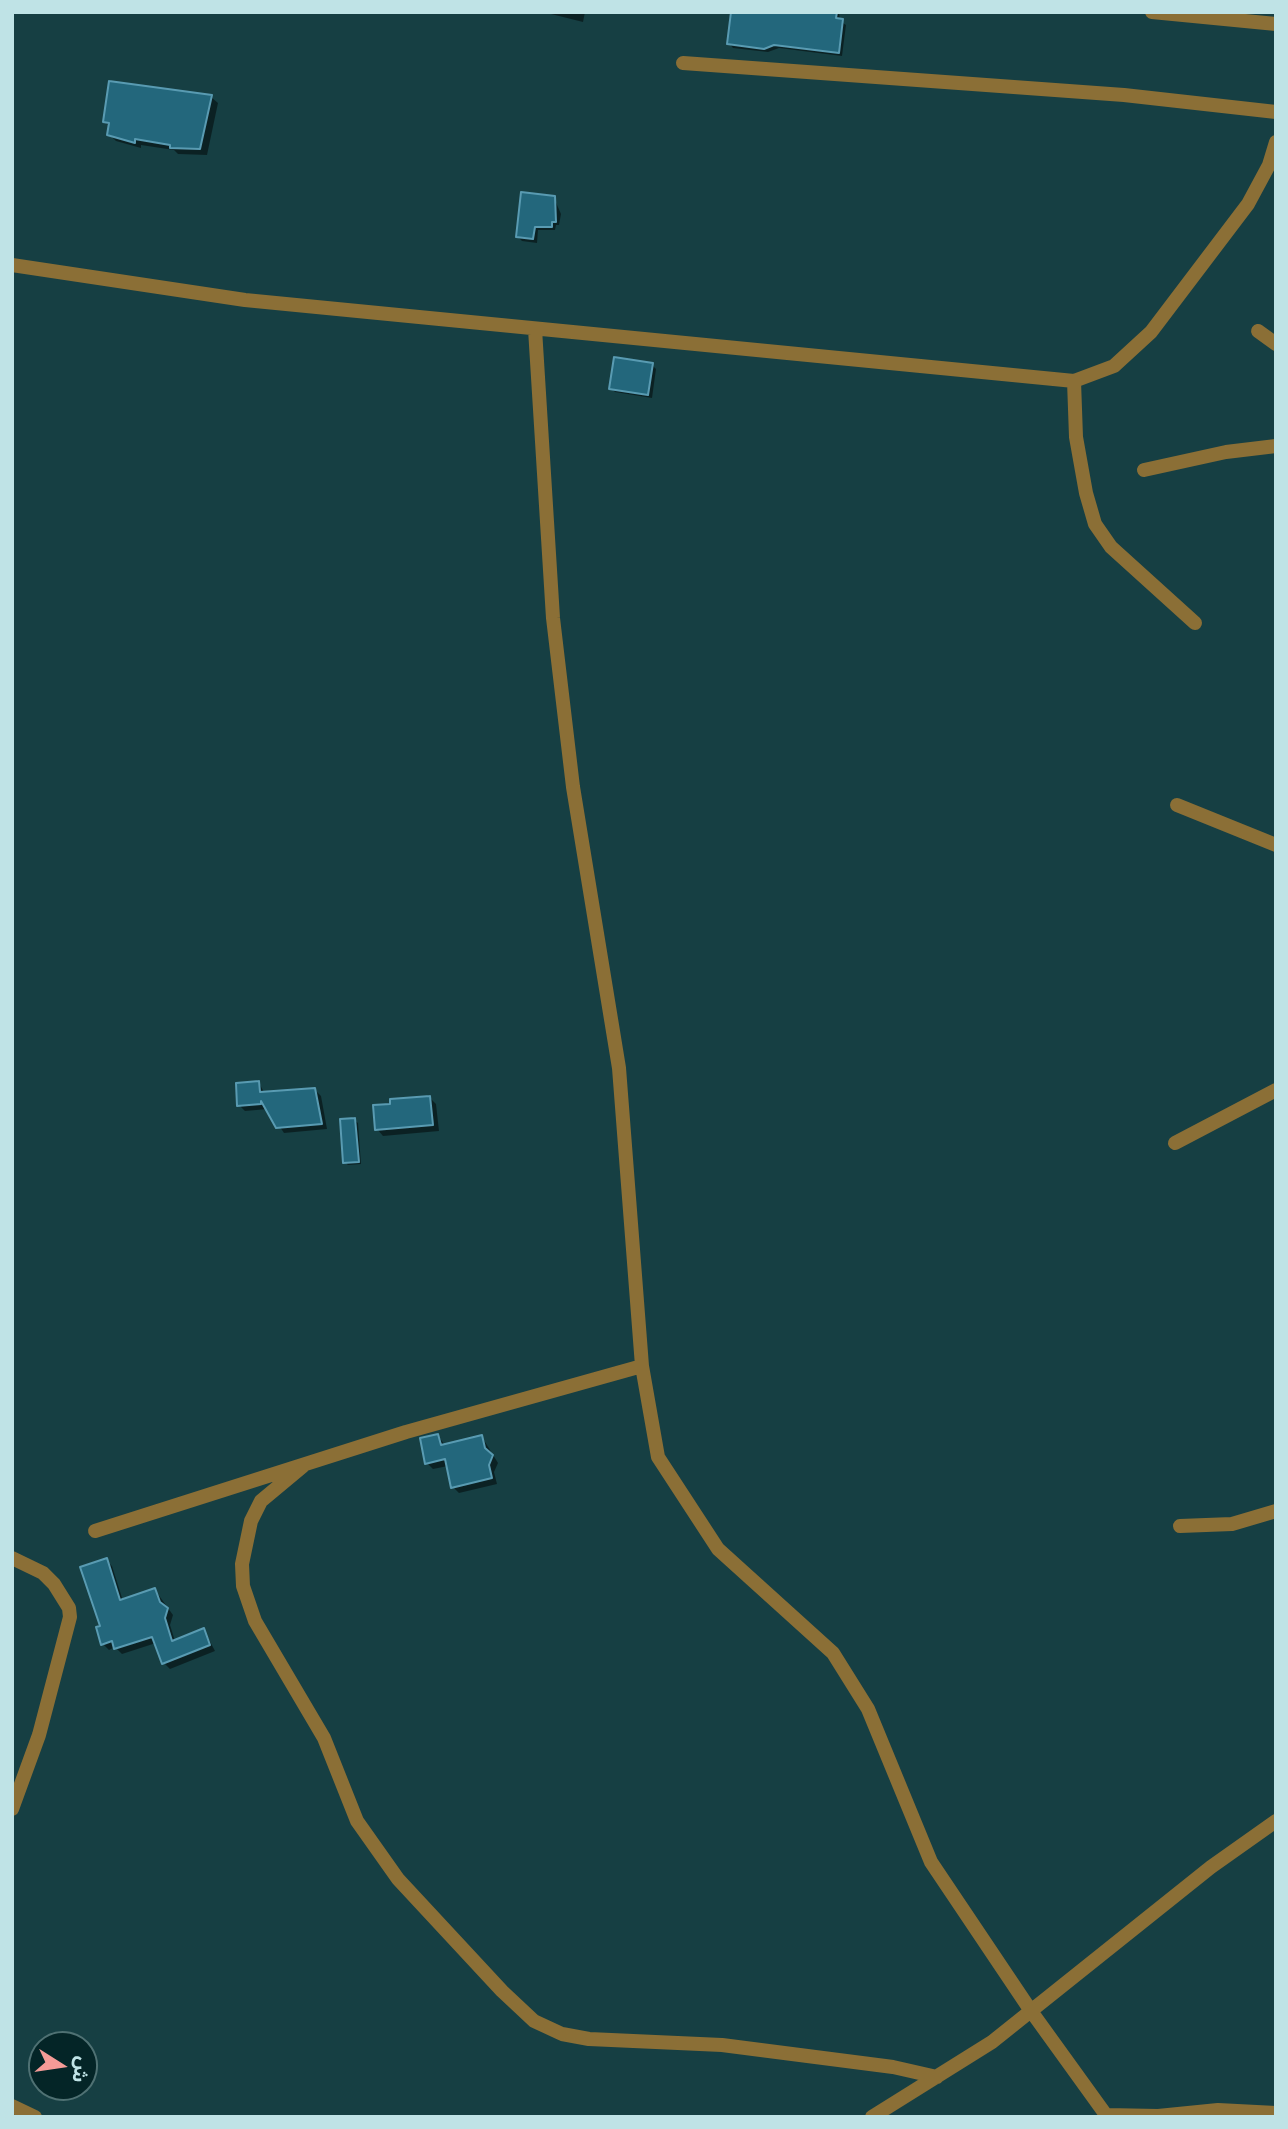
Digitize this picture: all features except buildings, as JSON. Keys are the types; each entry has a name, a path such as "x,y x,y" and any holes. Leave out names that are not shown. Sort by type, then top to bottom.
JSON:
{"street":[{"path":"1152,12 1276,24"},
{"path":"683,63 1124,95 1276,112"},
{"path":"12,265 245,300 1074,381 1114,366 1151,332 1248,204 1269,165 1276,142"},
{"path":"535,329 553,618 573,787 619,1068 642,1366 658,1457 718,1549 833,1653 868,1709 931,1862 1031,2011 1106,2116 1158,2116 1219,2110 1276,2113"},
{"path":"1258,331 1276,344"},
{"path":"1074,381 1076,437 1086,493 1096,524 1111,547 1195,623"},
{"path":"1144,470 1226,452 1276,446"},
{"path":"1177,805 1276,845"},
{"path":"1175,1143 1276,1090"},
{"path":"95,1531 406,1432 642,1366"},
{"path":"303,1466 261,1501 251,1521 242,1564 243,1586 255,1621 324,1738 357,1821 398,1879 502,1991 534,2021 562,2034 589,2039 722,2045 893,2067 937,2077"},
{"path":"1180,1526 1232,1524 1276,1511"},
{"path":"12,1558 43,1573 54,1584 69,1608 69,1618 39,1735 12,1809"},
{"path":"873,2117 992,2042 1211,1867 1276,1821"},
{"path":"12,2106 35,2117"}]}
